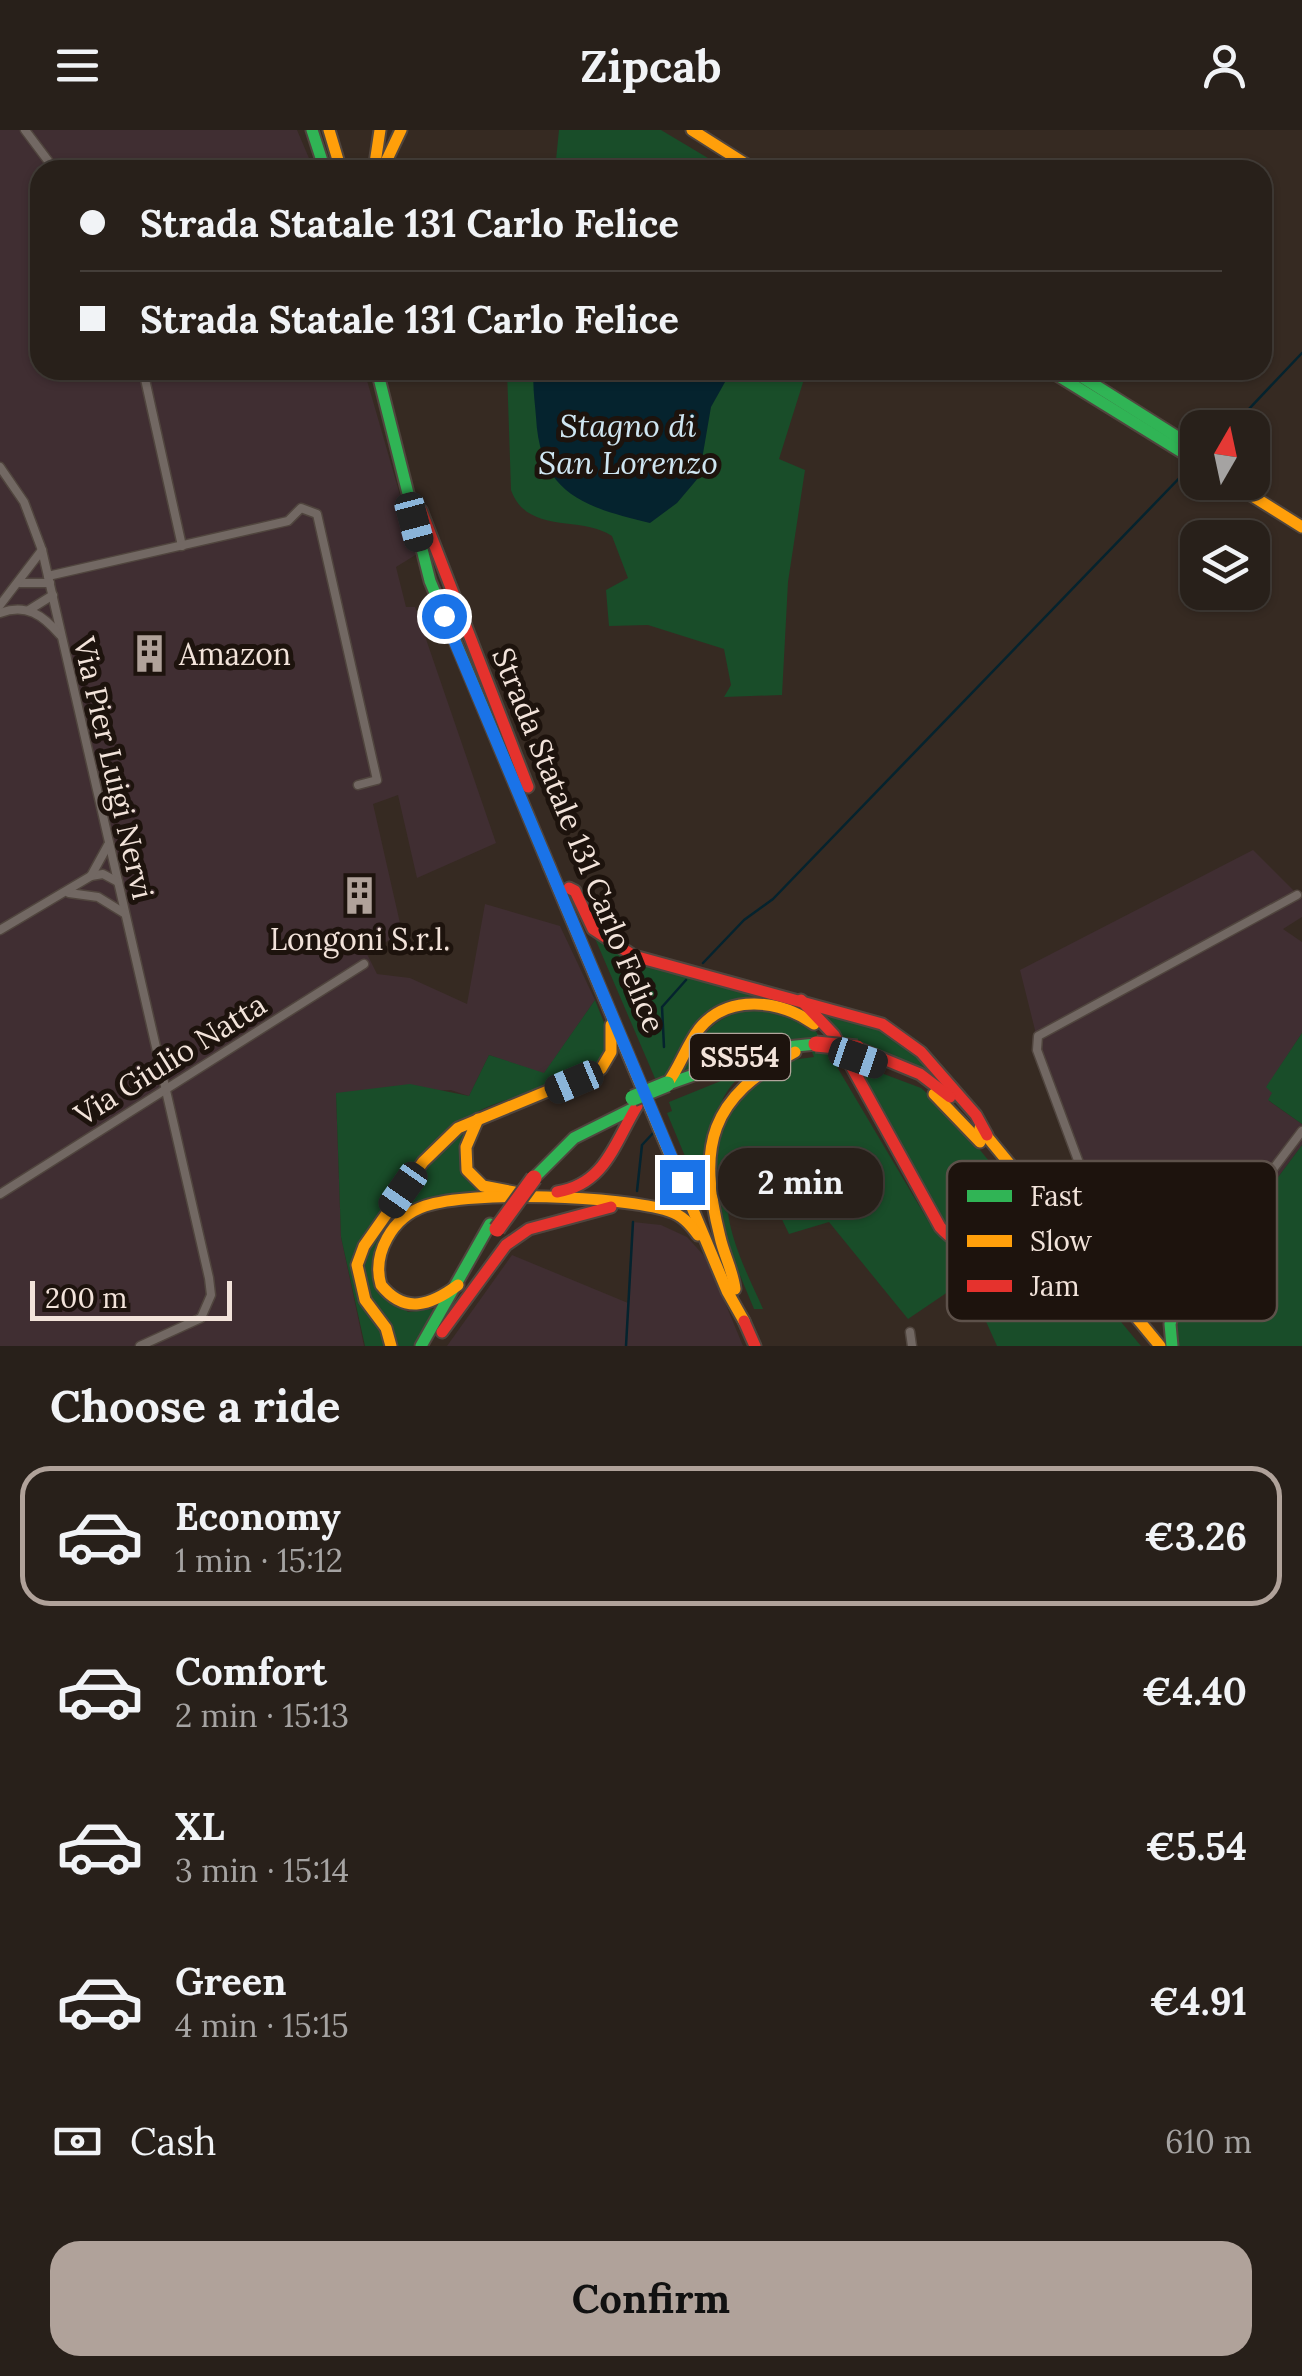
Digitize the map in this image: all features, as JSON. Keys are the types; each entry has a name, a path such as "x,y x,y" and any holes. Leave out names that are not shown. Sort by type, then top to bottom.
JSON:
{"main road":[{"path":"316,130 325,160"},
{"path":"329,130 338,160"},
{"path":"376,160 380,130"},
{"path":"387,160 401,130"},
{"path":"691,132 728,160"},
{"path":"691,132 738,160"},
{"name":"Strada Statale 131 Carlo Felice","path":"380,380 430,580 754,1346"},
{"name":"Strada Statale 131 Carlo Felice","path":"389,380 419,505 444,580 731,1290"},
{"path":"1065,380 1180,451"},
{"path":"1087,380 1180,439"},
{"path":"1270,496 1302,516"},
{"path":"1258,500 1302,528"},
{"path":"569,888 575,892 593,929 634,956 856,1014 902,1037 942,1075 987,1136"},
{"path":"799,998 834,1035 887,1137"},
{"path":"392,1346 386,1328 365,1300 357,1265 364,1246 423,1162 458,1128 595,1074 606,1065 614,1041 606,1000"},
{"path":"670,1087 700,1026 714,1014 736,1006 779,1006 814,1024 947,1233"},
{"name":"SS554","path":"421,1346 530,1176 574,1138 670,1087 767,1049 818,1048 858,1053 920,1074 953,1099 1008,1161"},
{"name":"SS554","path":"670,1087 763,1056 818,1048"},
{"path":"731,1290 716,1216 712,1133 721,1106 736,1085 795,1052"},
{"name":"SS554","path":"858,1053 929,1090 994,1161"},
{"path":"478,1118 464,1148 468,1171 476,1183 502,1192 562,1192 584,1188 601,1176 639,1102"},
{"path":"458,1285 426,1307 411,1308 392,1298 381,1285 377,1265 388,1236 425,1206 463,1202 633,1202 670,1211 692,1226 720,1285 731,1290"},
{"path":"442,1332 506,1245 529,1229 633,1202"},
{"name":"SS554","path":"431,1346 442,1332 494,1227"},
{"name":"SS554","path":"1129,1321 1150,1346"},
{"name":"SS554","path":"1139,1321 1160,1346"},
{"path":"1171,1321 1172,1346"}],"street":[{"path":"25,130 48,160"},
{"path":"144,380 182,546"},
{"name":"Via Pier Luigi Nervi","path":"0,466 24,502 42,550 211,1295 200,1318 140,1346"},
{"path":"20,583 49,580 288,520 301,508 316,514 377,780 358,784"},
{"path":"0,605 42,550"},
{"path":"0,613 29,610 52,595"},
{"path":"29,610 49,622 62,638"},
{"path":"0,930 69,893 91,876 108,845"},
{"path":"91,876 102,874 118,882 98,897"},
{"path":"69,893 98,897 124,912"},
{"path":"1078,1161 1037,1050 1038,1036 1298,895"},
{"name":"Via Giulio Natta","path":"0,1194 364,964"},
{"path":"1277,1165 1302,1132"},
{"path":"910,1332 912,1346"}],"shaded area":[{"path":"0,130 297,130 310,160 30,160 30,380 367,380 417,554 396,567 406,607 415,607 496,843 417,878 398,795 373,804 402,932 367,954 377,974 410,978 467,1004 485,904 560,926 595,1000 544,1074 489,1055 469,1096 451,1090 336,1094 341,1237 364,1346 0,1346"},
{"path":"1253,850 1302,899 1302,917 1283,929 1302,942 1302,1033 1267,1087 1273,1093 1269,1101 1302,1124 1302,1145 1277,1178 1277,1161 1074,1161 1032,1040 1035,1030 1020,970"},
{"path":"633,1222 661,1225 687,1237 707,1259 743,1346 447,1346 512,1255 628,1303"}],"green space":[{"path":"559,130 661,130 711,160 556,160"},
{"path":"507,380 804,380 779,459 805,470 788,582 782,695 724,697 731,685 724,649 648,625 609,626 606,590 628,578 612,536 585,526 542,519 519,504 511,490"},
{"path":"594,936 794,1006 709,1012 674,1071 657,1083"},
{"path":"595,1000 609,1035 602,1060 573,1078 473,1114 419,1158 392,1196 355,1256 386,1346 365,1346 341,1237 336,1093 410,1084 469,1096 489,1055 544,1073"},
{"path":"745,1009 781,1011 814,1028 930,1224 947,1240 947,1293 908,1319 829,1222 789,1234 753,1159 746,1153 734,1170 728,1189 728,1209 738,1251 763,1309 754,1309 729,1249 713,1162 728,1101 791,1060 814,1057 807,1040 680,1076 704,1034"},
{"path":"839,1014 897,1037 949,1087 839,1040 825,1017"},
{"path":"1302,1033 1302,1124 1268,1100 1272,1093 1266,1087"},
{"path":"852,1062 921,1088 954,1118 989,1161 947,1161 947,1225"},
{"path":"748,1070 732,1084 715,1119 712,1221 667,1113 672,1111 669,1102"},
{"path":"465,1128 459,1155 492,1194 413,1207 373,1278 408,1312 439,1308 413,1346 396,1346 369,1299 364,1283 365,1265 372,1244 400,1200"},
{"path":"1302,1145 1302,1346 1175,1346 1178,1321 1277,1321 1277,1179"},
{"path":"986,1321 1120,1321 1141,1346 997,1346"}],"water":[{"name":"Stagno di San Lorenzo","path":"534,380 726,380 711,407 699,477 677,503 650,523 586,503 556,480 539,443"}],"waterway":[{"path":"1248,410 1302,353"},
{"path":"703,963 744,920 773,899 1180,477"},
{"path":"664,1047 662,1007 686,980"},
{"path":"637,1191 642,1145 655,1131"},
{"path":"626,1346 633,1222"}],"traffic: fast":[{"path":"312,130 322,160"},
{"path":"380,380 430,581 549,866"},
{"path":"1065,380 1180,451"},
{"path":"1087,380 1180,439"},
{"path":"671,1083 767,1049 816,1044"},
{"path":"633,1098 667,1084"},
{"path":"534,1178 574,1138 636,1107"},
{"path":"421,1346 490,1224"},
{"path":"1171,1321 1172,1346"}],"traffic: slow":[{"path":"329,130 338,160"},
{"path":"376,160 380,130"},
{"path":"387,160 401,130"},
{"path":"692,130 739,160"},
{"path":"1259,500 1302,527"},
{"path":"549,866 727,1291 744,1321"},
{"path":"667,1084 699,1029 724,1010 739,1005 770,1006 814,1024"},
{"path":"391,1346 386,1328 365,1300 357,1265 364,1246 423,1162 458,1128 601,1069 611,1052 611,1025"},
{"path":"735,1289 713,1205 711,1150 727,1106 766,1069 795,1052"},
{"path":"934,1094 980,1142"},
{"path":"478,1119 466,1147 467,1170 483,1186 514,1192"},
{"path":"980,1128 1007,1161"},
{"path":"458,1285 438,1298 418,1304 399,1300 381,1285 382,1249 394,1228 413,1211 476,1198 583,1199 669,1211 685,1220 698,1235"},
{"path":"1139,1321 1160,1346"}],"traffic: jam":[{"path":"421,510 528,787"},
{"path":"569,888 575,891 593,929 634,956 882,1024 921,1052 976,1115 987,1135"},
{"path":"801,1000 834,1035 947,1234"},
{"path":"816,1044 857,1048"},
{"path":"857,1048 920,1074 950,1097"},
{"path":"557,1192 587,1181 597,1171 637,1106"},
{"path":"497,1229 534,1178"},
{"path":"442,1332 506,1245 529,1229 611,1207"},
{"path":"744,1321 755,1346"}],"place":[{"name":"Amazon","path":"149,654"},
{"name":"Longoni S.r.l.","path":"360,895"}],"route":[{"path":"444,616 682,1182"}]}
